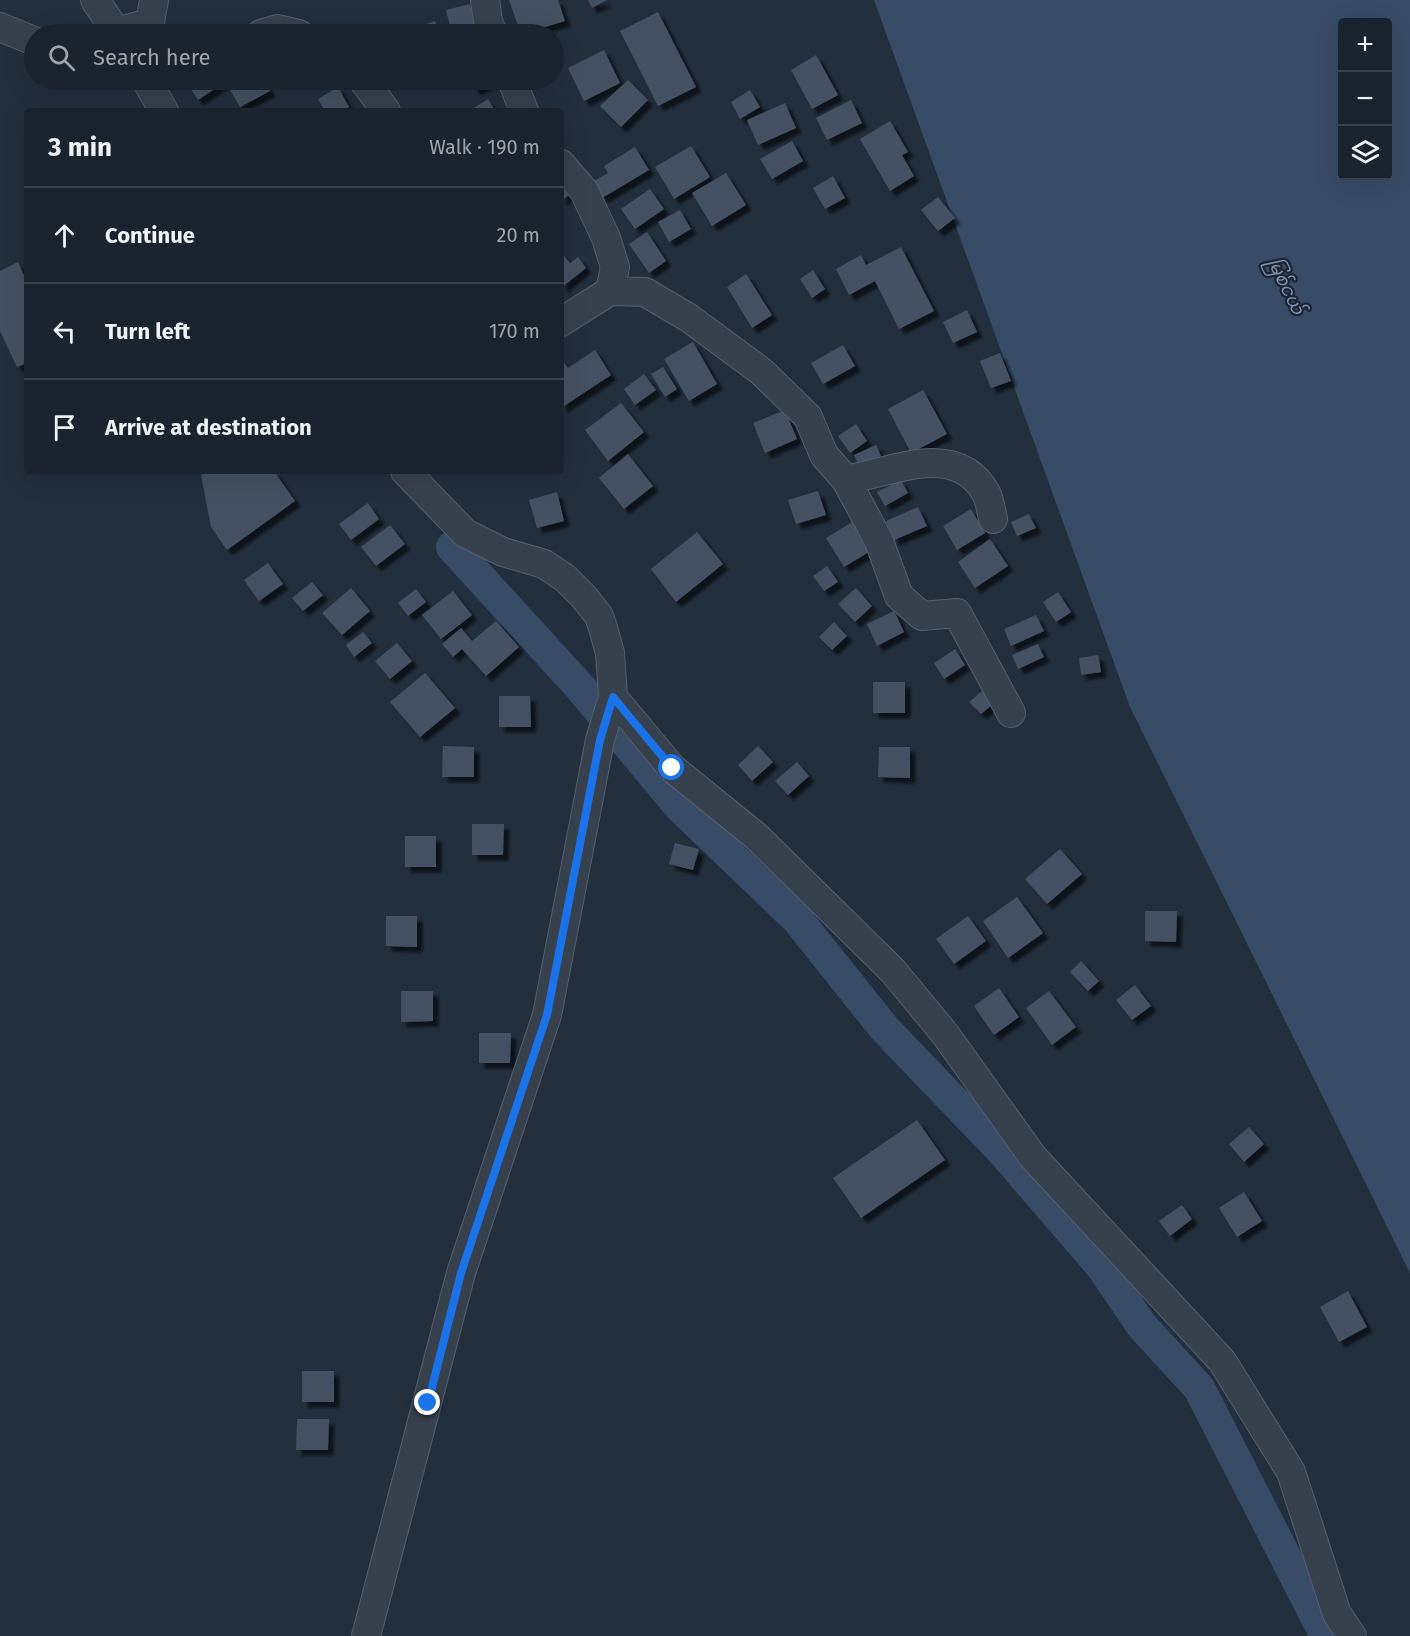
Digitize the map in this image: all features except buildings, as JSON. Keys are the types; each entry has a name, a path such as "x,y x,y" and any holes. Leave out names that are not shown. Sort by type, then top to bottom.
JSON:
{"street":[{"path":"96,0 109,24"},
{"path":"147,24 150,23 154,0"},
{"path":"485,0 489,24"},
{"path":"0,27 24,37"},
{"path":"370,90 384,108"},
{"path":"516,90 523,108"},
{"path":"564,167 584,190 606,238 615,267 610,291"},
{"path":"564,320 610,291 645,292 689,318 762,372 808,417 824,456 846,480 879,541 899,596 922,616 957,613 1011,713"},
{"path":"846,480 930,461 963,466 986,492 993,519"},
{"path":"366,1636 461,1273 547,1015 600,740 613,697 610,653 603,628 599,616 584,597 565,578 544,564 503,552 465,533 408,474"},
{"path":"613,697 672,768 757,837 893,971 945,1034 1033,1157 1222,1361 1291,1472 1337,1614 1352,1636"}],"water":[{"name":"မြစ်ငယ်","path":"874,0 1410,0 1410,1273 1130,707"}],"waterway":[{"path":"452,547 579,686 680,807 797,919 884,1028 1002,1151 1102,1267 1142,1326 1199,1388 1326,1636"}],"route":[{"path":"428,1403 461,1273 547,1015 600,740 613,697 672,768"}]}
